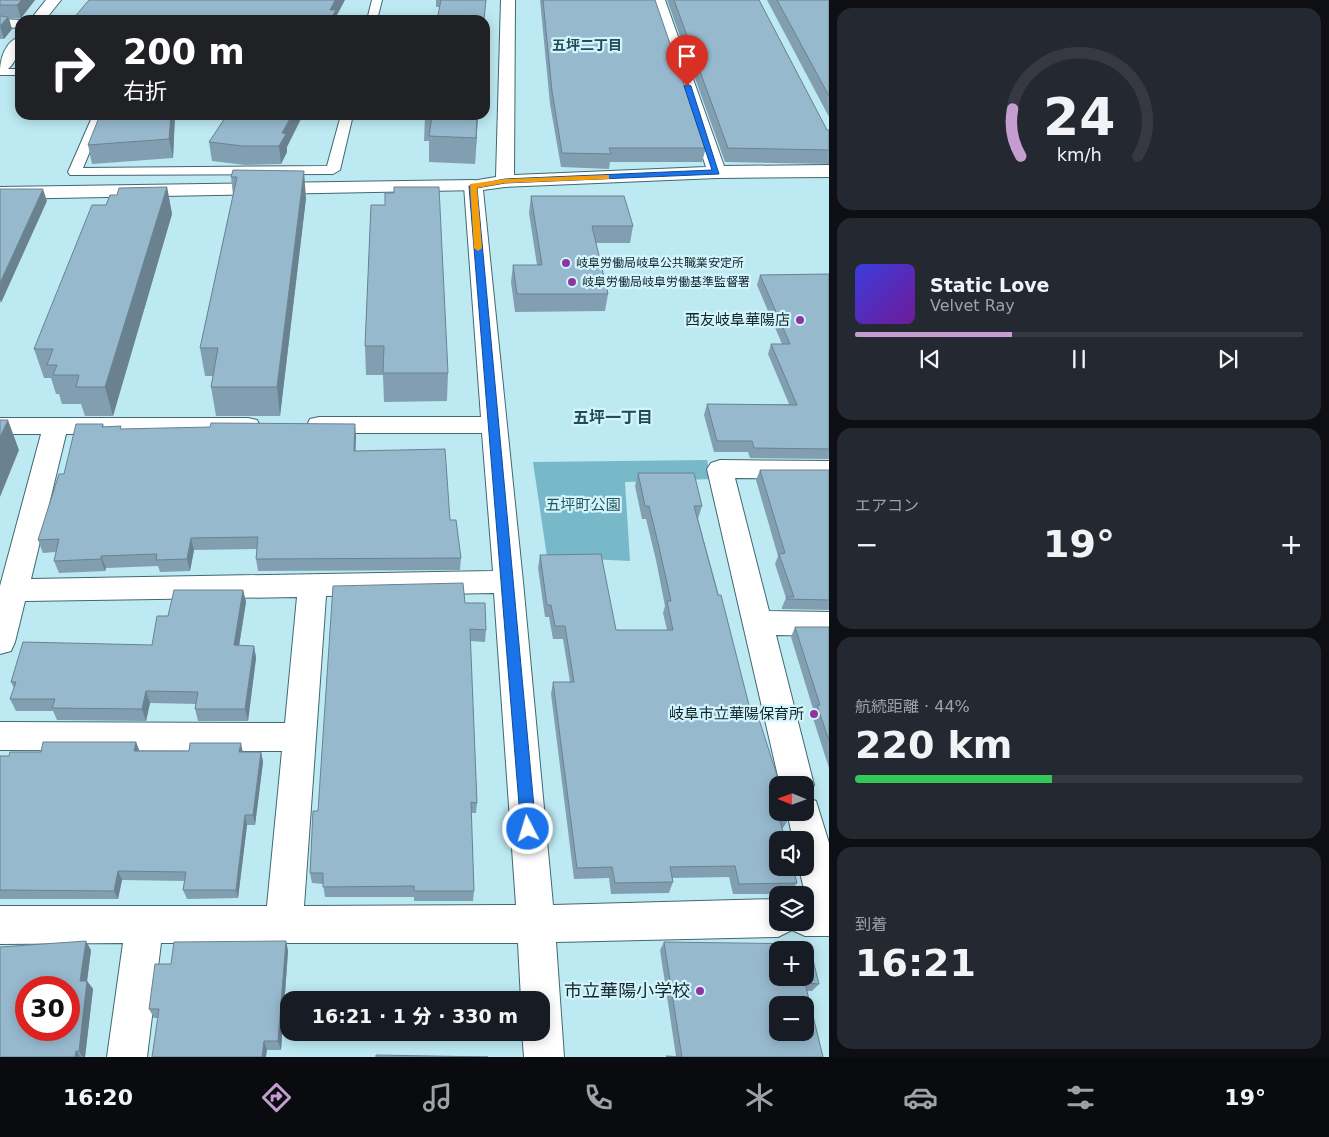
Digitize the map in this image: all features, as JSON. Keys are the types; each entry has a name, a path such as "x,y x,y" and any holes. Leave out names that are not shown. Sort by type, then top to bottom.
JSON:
{"street":[{"path":"41,15 54,0"},
{"path":"505,181 508,0"},
{"path":"658,0 717,172"},
{"path":"0,23 15,24"},
{"path":"0,68 15,48"},
{"path":"0,193 473,186 505,181 717,172 829,171"},
{"path":"473,186 492,425 509,582 540,991"},
{"path":"0,426 492,425"},
{"path":"0,642 56,426"},
{"path":"795,776 720,469 829,470"},
{"path":"15,590 509,582"},
{"path":"284,925 312,586"},
{"path":"758,623 829,624"},
{"path":"0,736 300,737"},
{"path":"806,821 829,917 814,917"},
{"path":"0,926 536,924 769,918"},
{"path":"127,1057 144,925"},
{"path":"543,1041 544,1057"}],"lane":[{"path":"373,15 377,0"},
{"path":"0,72 15,72"},
{"path":"97,120 75,172 333,170 347,120"}],"green space":[{"name":"五坪町公園","path":"707,460 711,479 625,482 630,561 547,557 533,462"}],"building":[{"path":"0,0 22,0 17,5 0,5"},
{"path":"89,0 335,0 330,10 336,10 333,15 76,15"},
{"path":"441,0 486,0 484,15 438,15"},
{"path":"543,0 655,0 706,148 609,148 611,154 562,153 552,91"},
{"path":"674,0 759,0 827,130 829,130 829,150 728,148"},
{"path":"777,0 829,0 829,96"},
{"path":"0,16 8,17 0,26"},
{"path":"98,120 171,120 169,139 88,145"},
{"path":"224,120 289,120 282,133 286,134 279,146 243,146 209,142"},
{"path":"431,120 477,120 476,138 429,136"},
{"path":"233,170 304,171 277,387 211,387 218,348 200,348 237,177 231,177"},
{"path":"167,187 105,387 76,387 79,375 53,375 57,365 47,365 53,349 34,349 92,205 106,205 110,195 117,195 119,188"},
{"path":"394,187 439,187 448,373 383,373 384,346 365,346 371,205 385,205 385,193 394,193"},
{"path":"0,189 43,189 0,283"},
{"name":"岐阜労働局岐阜公共職業安定所","path":"531,196 624,196 633,226 592,226 608,294 517,294 513,265 542,265"},
{"path":"829,274 829,449 754,448 752,441 717,441 707,404 797,405 771,344 790,344 760,275"},
{"path":"0,420 8,420 0,437"},
{"path":"211,423 355,424 354,451 445,449 450,520 456,520 461,558 256,559 258,537 191,538 187,559 156,560 157,554 101,556 101,559 54,561 59,539 38,540 59,474 64,474 76,424 103,424 102,427 121,426 120,429 210,427"},
{"path":"760,470 829,470 829,600 787,599 786,597 794,597 779,554 785,553"},
{"path":"638,473 694,473 702,506 694,506 718,595 721,595 751,713 757,713 777,776 769,776 769,821 780,821 783,831 769,831 769,876 795,876 797,883 739,884 735,866 670,867 673,882 615,883 612,867 577,868 553,682 574,682 565,626 555,626 551,605 547,605 540,555 601,554 616,630 673,630 667,601 671,601 659,547 649,506 645,506"},
{"path":"463,583 465,603 485,603 486,630 470,629 477,803 471,802 474,891 414,891 414,886 323,887 323,873 310,873 313,811 318,811 333,586"},
{"path":"174,590 243,590 234,645 254,646 245,709 195,709 198,692 146,691 142,709 52,708 55,699 10,699 16,682 11,682 23,642 152,645 157,616 168,616"},
{"path":"795,627 829,627 829,741 817,705 820,705"},
{"path":"43,742 136,742 134,751 189,751 190,743 241,743 239,752 261,752 253,815 245,815 236,890 183,890 186,872 118,871 114,891 0,890 0,756 9,756 10,752 41,752"},
{"path":"86,941 80,981 87,981 79,1051 76,1051 75,1057 0,1057 0,947"},
{"path":"286,941 282,991 280,991 278,1041 264,1041 262,1057 152,1057 159,1009 149,1009 155,964 171,964 174,942"},
{"path":"664,942 769,943 769,986 806,986 808,996 769,996 769,1041 814,1041 814,1020 823,1057 682,1057"},
{"path":"814,964 819,984 814,984"},
{"path":"376,1055 488,1057 376,1057"}],"slow traffic":[{"path":"478,248 473,186 505,181 606,177"}],"place":[{"name":"岐阜労働局岐阜公共職業安定所","path":"566,263"},
{"name":"岐阜労働局岐阜労働基準監督署","path":"572,282"},
{"name":"西友岐阜華陽店","path":"800,320"},
{"name":"岐阜市立華陽保育所","path":"814,714"},
{"name":"市立華陽小学校","path":"700,991"}],"district":[{"name":"五坪二丁目","path":"587,45"},
{"name":"五坪一丁目","path":"613,417"}],"route":[{"path":"528,829 502,500 492,425 473,186 505,181 717,172 687,86"}]}
